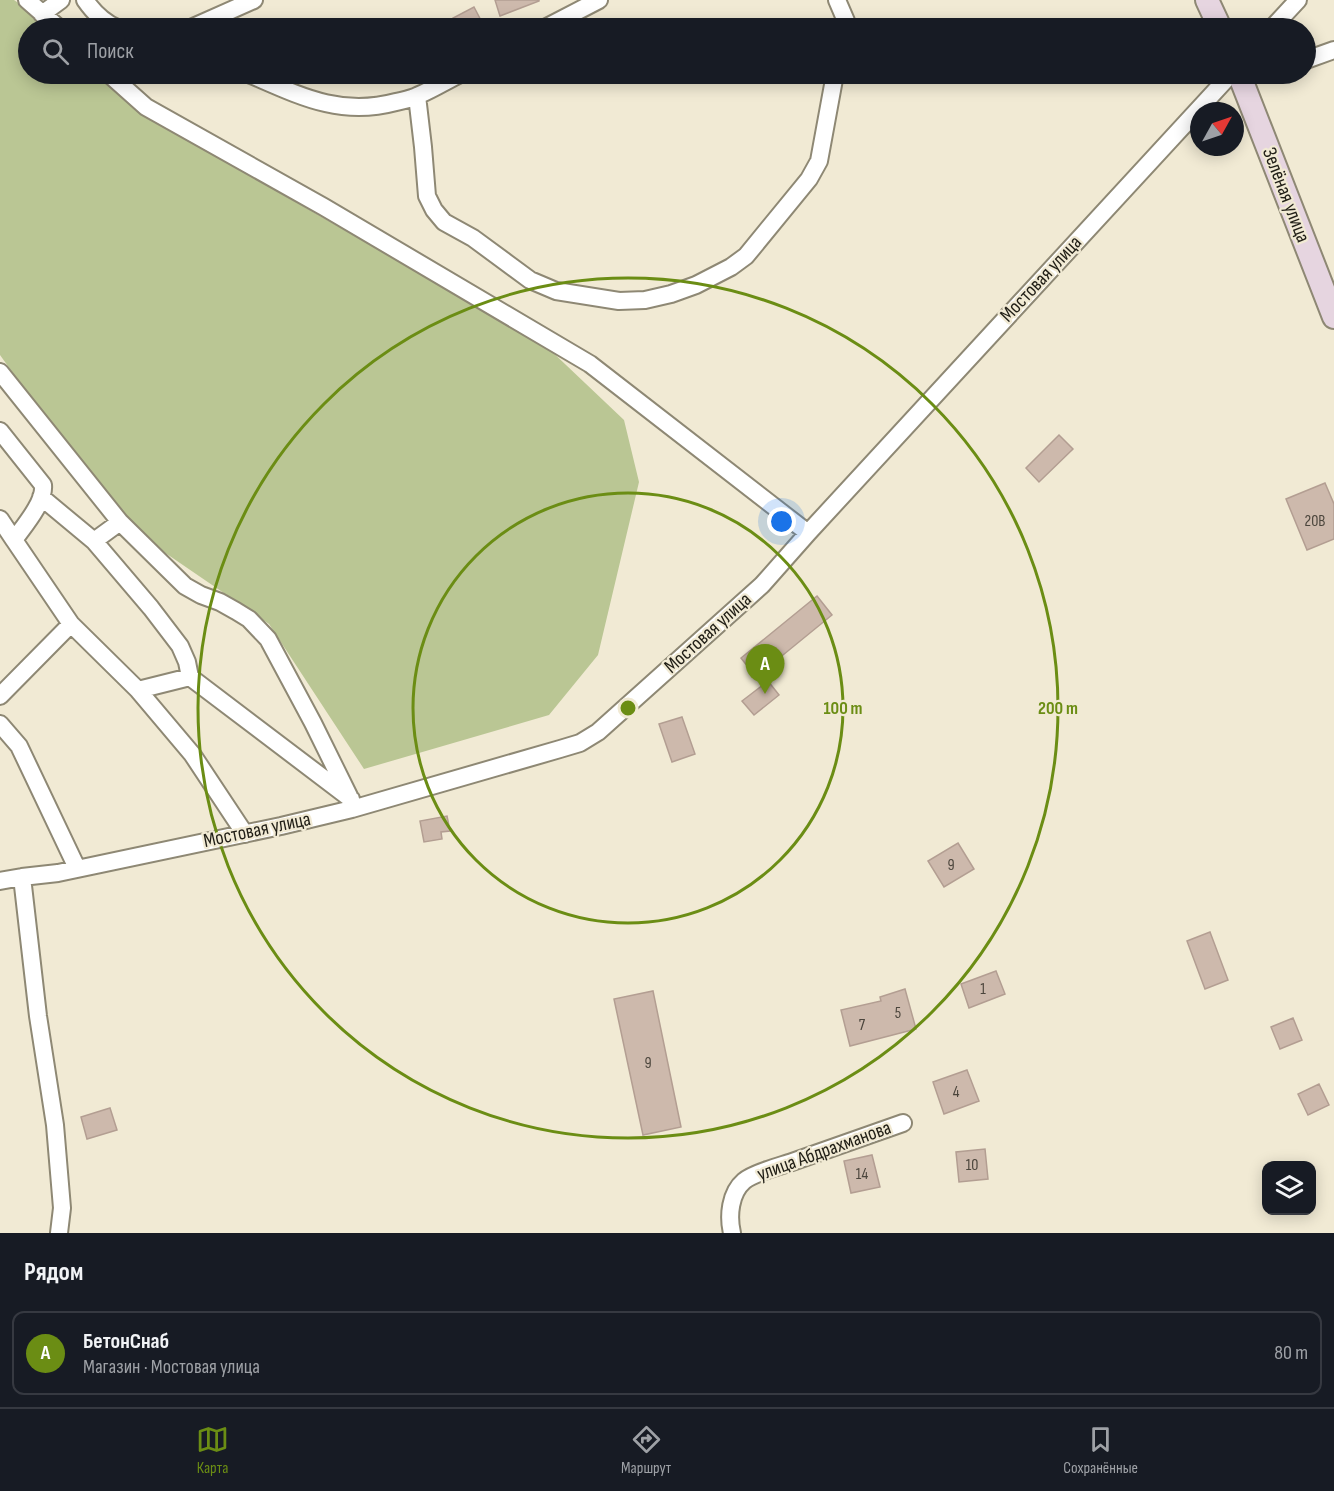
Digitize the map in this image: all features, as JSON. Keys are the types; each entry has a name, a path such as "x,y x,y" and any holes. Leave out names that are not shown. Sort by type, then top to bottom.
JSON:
{"main road":[{"path":"1207,0 1215,18"},
{"name":"Зелёная улица","path":"1243,84 1329,292 1334,317"}],"street":[{"path":"27,0 47,18"},
{"path":"42,14 61,0"},
{"path":"85,0 101,18"},
{"path":"213,18 254,0"},
{"path":"564,18 598,0"},
{"path":"837,0 845,18"},
{"path":"1281,18 1298,0"},
{"path":"1316,56 1334,50"},
{"path":"120,84 146,107 324,207 590,364 808,533"},
{"path":"271,84 315,101 359,108 379,106 417,96 440,84"},
{"path":"417,96 427,196 434,210 444,222 473,238 540,285 556,291 619,301 645,300 671,294 696,285 746,256 817,167 833,84"},
{"name":"Мостовая улица","path":"0,881 58,873 245,834 560,750 580,743 598,732 762,585 1222,84"},
{"path":"1,377 120,522 185,586 237,611 249,619 268,639 308,712 352,804"},
{"path":"0,431 43,485 44,491 14,540"},
{"path":"41,497 94,541 151,608 180,646 190,677 352,804"},
{"path":"0,519 71,624 138,690 192,754 245,834"},
{"path":"94,541 120,522"},
{"path":"0,696 71,624"},
{"path":"138,690 190,677"},
{"path":"0,724 19,746 77,868"},
{"path":"22,877 38,1016 55,1125 62,1208 59,1233"},
{"name":"улица Абдрахманова","path":"732,1233 730,1212 733,1199 746,1179 903,1123"}],"green space":[{"path":"0,0 14,0 40,18 18,18 18,84 114,84 146,116 546,346 624,420 639,482 598,655 549,715 364,769 269,624 120,522 0,355"}],"building":[{"path":"495,0 539,0 539,1 500,16"},
{"path":"474,7 480,18 453,18"},
{"path":"1059,435 1073,449 1039,482 1026,468"},
{"path":"1325,483 1334,504 1334,539 1307,550 1286,499"},
{"path":"817,596 832,615 756,677 741,658"},
{"path":"768,681 779,695 754,715 742,701"},
{"path":"682,717 695,754 672,762 659,724"},
{"path":"447,816 450,831 441,832 442,839 424,842 420,821"},
{"path":"958,843 974,869 944,887 928,861"},
{"path":"1210,932 1228,980 1205,989 1187,941"},
{"path":"996,971 1005,994 969,1008 961,984"},
{"path":"905,989 916,1029 850,1046 841,1010 881,1001 880,997"},
{"path":"653,991 681,1127 643,1135 614,999"},
{"path":"1293,1018 1302,1040 1280,1049 1271,1027"},
{"path":"967,1070 979,1101 944,1114 933,1082"},
{"path":"1319,1084 1329,1105 1308,1115 1298,1094"},
{"path":"110,1108 117,1130 87,1139 81,1117"},
{"path":"985,1149 988,1179 959,1182 956,1152"},
{"path":"872,1155 880,1187 851,1193 844,1161"}],"place":[{"name":"БетонСнаб","path":"765,694"}]}
